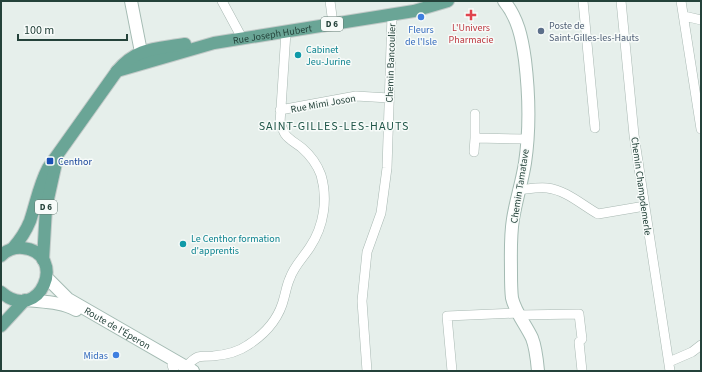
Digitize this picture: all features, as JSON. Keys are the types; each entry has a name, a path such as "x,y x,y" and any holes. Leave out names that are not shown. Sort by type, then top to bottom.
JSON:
{"main road":[{"name":"Rue Joseph Hubert","path":"122,69 214,43 392,15 414,11 448,1"},
{"name":"Rue Joseph Hubert","path":"13,248 26,230 44,176 58,154 129,58 141,52 187,44 214,43"},
{"name":"Rue Joseph Hubert","path":"47,278 43,260 46,208 58,154"},
{"path":"1,256 13,248 22,247 30,249 38,254 43,260"},
{"path":"1,292 7,297 15,300 26,300 34,297 40,292 47,278"},
{"path":"1,326 26,300"}],"street":[{"path":"131,1 141,52"},
{"path":"222,1 242,38"},
{"path":"330,1 333,24"},
{"name":"Chemin Tamatave","path":"504,1 512,10 518,25 523,48 528,101 524,163 513,220 511,253 512,298 533,340 538,371"},
{"path":"583,1 595,128"},
{"name":"Chemin Champdemerle","path":"621,1 634,135 669,367"},
{"path":"682,1 701,129"},
{"name":"Chemin Bancoulier","path":"367,371 362,301 367,252 381,213 387,168 392,15"},
{"path":"684,16 701,20"},
{"name":"Rue Mimi Joson","path":"181,369 198,357 221,355 246,347 268,329 280,309 295,267 315,238 321,222 324,210 324,197 321,176 318,168 311,157 288,138 280,123 286,32"},
{"name":"Rue Mimi Joson","path":"280,110 356,96 389,98"},
{"path":"474,152 475,114"},
{"path":"475,138 526,139"},
{"path":"518,190 547,188 558,191 567,194 598,214 645,206"},
{"name":"Route de l'Éperon","path":"47,278 68,299 181,369"},
{"name":"Route de l'Éperon","path":"26,300 55,303 71,307 157,356 164,357 182,368 181,369"},
{"path":"452,371 447,316 578,314 582,339 579,342 582,371"},
{"path":"669,367 701,345"}],"place":[{"name":"L'Univers Pharmacie","path":"471,15"},
{"name":"Fleurs de l'Isle","path":"421,17"},
{"name":"Poste de Saint-Gilles-les-Hauts","path":"541,31"},
{"name":"Cabinet Jeu-Jurine","path":"298,55"},
{"name":"Centhor","path":"50,161"},
{"name":"Le Centhor formation d'apprentis","path":"183,244"},
{"name":"Midas","path":"116,355"}],"district":[{"name":"SAINT-GILLES-LES-HAUTS","path":"334,126"}]}
